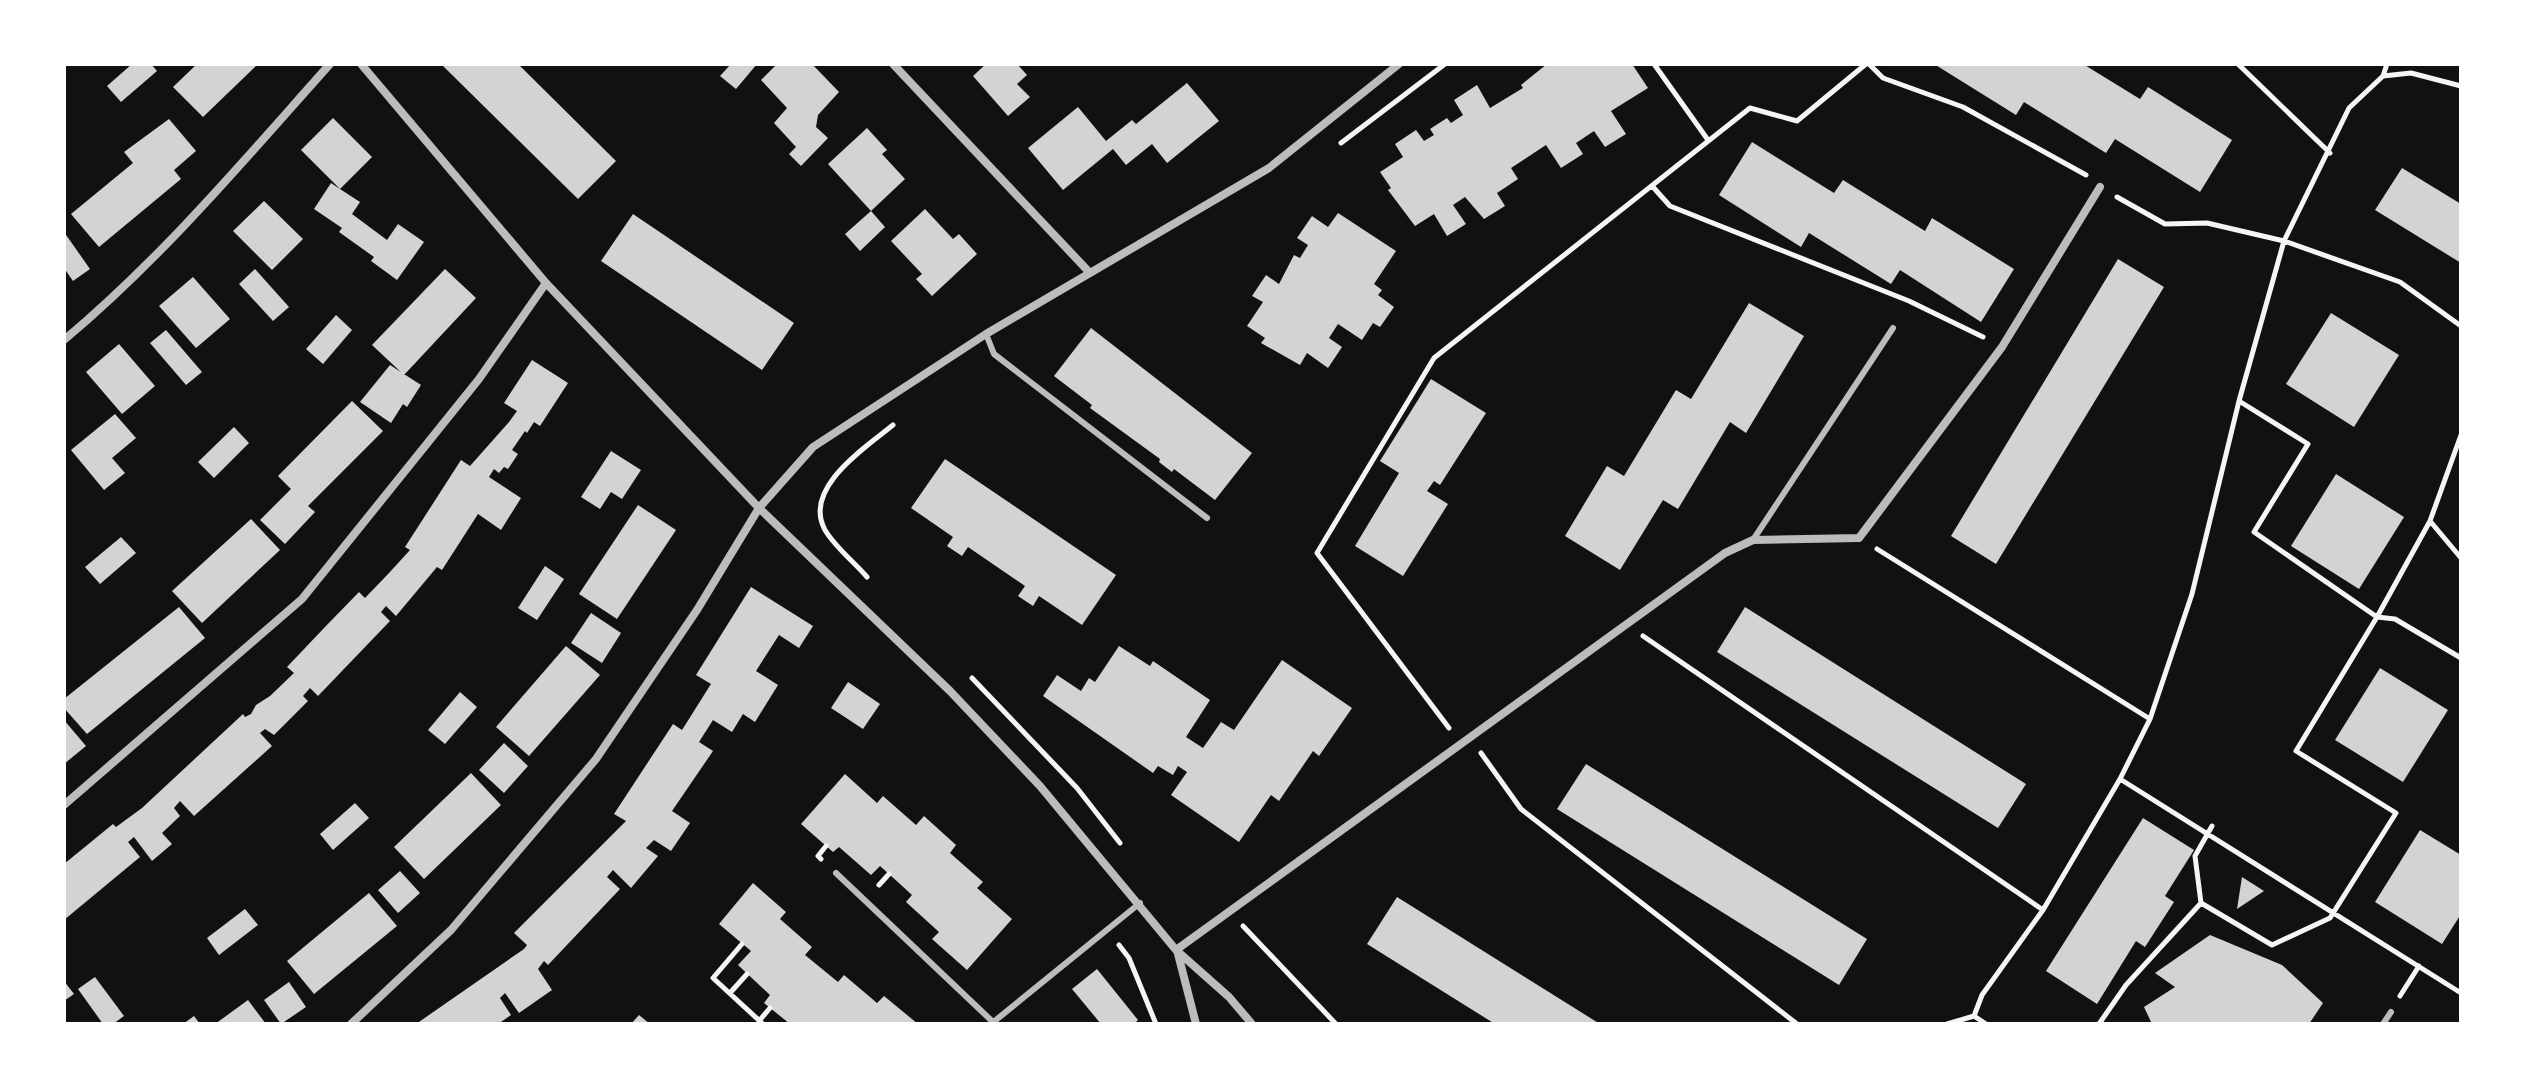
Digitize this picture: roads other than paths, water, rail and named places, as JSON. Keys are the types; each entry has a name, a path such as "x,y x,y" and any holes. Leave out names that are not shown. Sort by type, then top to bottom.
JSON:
{"street":[{"path":"64,340 102,308 191,218 330,64"},
{"path":"361,64 546,283 759,508 950,691 1040,786 1176,950 1229,997 1252,1024"},
{"path":"893,64 1090,273"},
{"path":"351,1024 451,930 596,759 697,610 759,508 813,447 986,334 1269,168 1399,64"},
{"path":"1176,950 1725,553 1753,540 1859,538 2002,347 2100,187"},
{"path":"64,805 302,599 479,379 546,283"},
{"path":"1176,950 1196,1024"}],"lane":[{"path":"1753,540 1893,328"},
{"path":"986,334 994,354 1207,518"},
{"path":"836,873 992,1023 1140,903"},
{"path":"2383,1024 2391,1012"}]}
